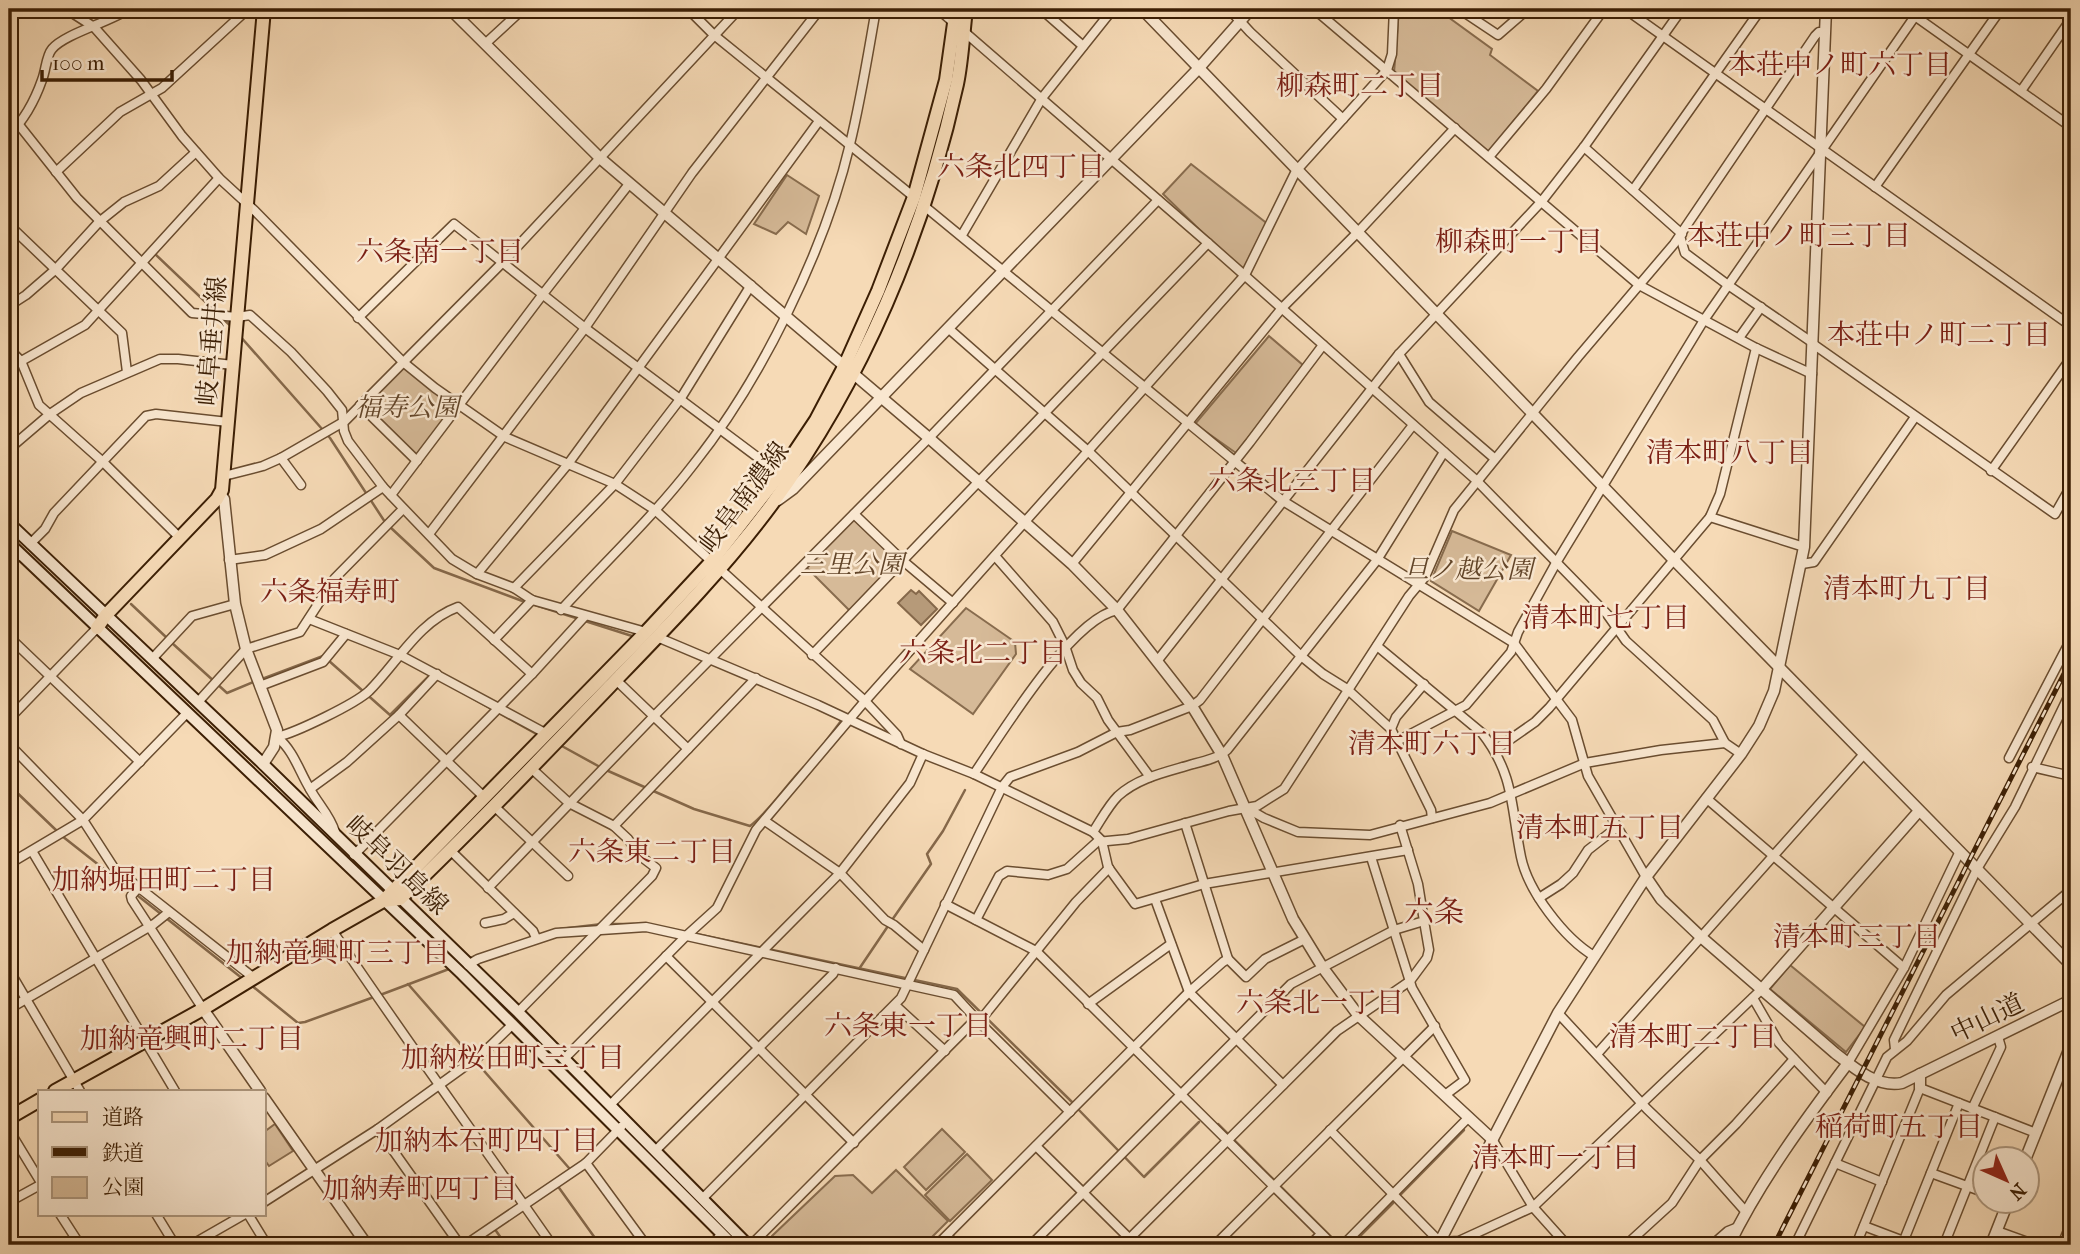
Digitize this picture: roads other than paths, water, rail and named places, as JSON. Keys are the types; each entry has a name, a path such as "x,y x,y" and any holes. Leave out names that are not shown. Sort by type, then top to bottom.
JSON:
{"main road":[{"name":"岐阜垂井線","path":"97,628 106,615 220,494 224,476 264,9"},
{"name":"岐阜南濃線","path":"715,565 816,420 889,302 918,201 957,83 959,27 956,9"},
{"name":"岐阜南濃線","path":"959,27 966,9"},
{"name":"岐阜南濃線","path":"59,1090 77,1086 145,1041 391,897 450,850 547,734 651,635 772,504 824,426 849,369"},
{"name":"岐阜羽島線","path":"9,523 263,764 354,855 513,1024 622,1126 733,1245"},
{"name":"岐阜羽島線","path":"9,543 187,713 468,965 610,1105 622,1126 655,1151 750,1245"},
{"name":"岐阜南濃線","path":"391,897 489,801 531,768 616,680 651,635"},
{"path":"9,1118 38,1101"}],"street":[{"path":"66,9 94,27 151,93 195,152 402,362 505,437 615,484 655,510 865,701 897,735 901,744"},
{"path":"9,135 19,125 43,79 50,50 60,41 129,9"},
{"path":"55,172 120,112 162,88 248,9"},
{"path":"450,9 601,159 978,480 1072,564 1118,610 1192,706 1222,755 1293,919 1323,968 1358,1015 1492,1139 1533,1207 1567,1245"},
{"path":"485,44 523,9"},
{"path":"688,9 714,35 766,78 962,235 1283,501 1514,643 1572,720 1588,776 1616,828 1661,899 1848,1063 1876,1080"},
{"path":"224,476 263,466 281,458 345,421 502,263 739,9"},
{"path":"429,534 586,328 692,173 820,9"},
{"path":"561,610 655,510 693,465 720,429 786,315 815,251 850,145 876,9"},
{"path":"938,9 1476,480 1607,614 1626,641 1713,720 1725,743 1741,754"},
{"path":"1041,9 1083,47"},
{"path":"962,235 1042,98 1113,9"},
{"path":"1142,9 1674,560 2071,965"},
{"path":"1229,9 1343,119"},
{"path":"772,504 793,489 1004,271 1198,69 1251,9"},
{"path":"1314,9 1639,285 1756,348 1812,374"},
{"path":"564,1059 717,908 756,830 865,701 1245,275 1296,170 1387,70 1392,54 1394,9"},
{"path":"1459,9 1498,36 1528,9"},
{"path":"1489,157 1546,89 1604,9"},
{"path":"1625,9 2071,326"},
{"path":"1158,660 1399,354 1542,201 1584,147 1682,9"},
{"path":"1633,191 1761,9"},
{"path":"1439,1244 1558,1013 1646,877 1741,754 1759,726 1774,691 1804,547 1826,9"},
{"path":"1905,9 1917,12 1968,54 2071,127"},
{"path":"1875,187 2001,9"},
{"path":"1399,740 1466,705 1511,652 1556,563 1704,320 1917,12"},
{"path":"2021,91 2071,19"},
{"path":"976,920 999,876 1007,871 1048,875 1067,869 1097,842 1128,839 1257,806 1284,789 1347,689 1425,577 1454,510 1494,458 1681,235 1815,36 1819,32 1825,32"},
{"path":"477,575 568,464 819,121"},
{"path":"19,125 55,172 99,222 192,313 237,317 250,315 291,352 342,411 348,441 383,487 452,559 477,575 514,588 532,600 561,610 636,628 974,774 1093,832 1102,841 1109,868 1135,904 1204,884 1408,850"},
{"path":"1072,564 1282,308 1359,232 1455,128"},
{"path":"1584,147 1681,235 1685,253 1991,471 2055,514 2071,486"},
{"path":"9,306 56,269 99,222 124,202 159,186 195,152"},
{"path":"9,368 85,325 219,178"},
{"path":"391,495 629,184"},
{"path":"488,888 1158,200"},
{"path":"358,318 454,223 586,328 780,474"},
{"path":"9,225 121,333 127,372"},
{"path":"812,655 1208,243"},
{"path":"514,588 615,484 681,398 751,285"},
{"path":"1739,338 1761,307"},
{"path":"948,328 1088,451 1301,656 1347,689 1391,729 1399,740 1402,754 1431,810 1432,818"},
{"path":"974,774 1065,646 1105,612 1118,610 1324,345"},
{"path":"1495,750 1535,722 1710,517 1720,494 1756,348"},
{"path":"9,349 21,361 39,405 103,462 180,538"},
{"path":"1399,354 1429,402 1494,458"},
{"path":"1991,471 2071,358"},
{"path":"9,449 50,414 81,393 160,359 233,365"},
{"path":"360,405 417,461"},
{"path":"30,544 45,529 54,513 146,416 156,414 228,422"},
{"path":"1802,564 1814,562 1915,417"},
{"path":"703,1198 901,999 1002,787 1010,778 1078,752 1118,732 1192,706 1200,700 1413,425"},
{"path":"1093,832 1118,796 1150,776 1222,755 1377,560 1444,452"},
{"path":"281,458 301,485"},
{"path":"229,560 265,555 321,529 383,487"},
{"path":"220,494 224,499 235,604 246,649 277,730 277,737 263,764"},
{"path":"198,702 246,649 300,632 335,578 403,509"},
{"path":"854,514 902,560 953,603"},
{"path":"1710,517 1804,547"},
{"path":"9,564 20,554"},
{"path":"995,556 1052,622 1081,683 1097,698 1108,720 1150,776"},
{"path":"494,640 532,600"},
{"path":"152,659 192,616 235,604"},
{"path":"277,737 362,697 444,612 458,607 531,674"},
{"path":"354,855 585,616"},
{"path":"309,619 400,655 547,734"},
{"path":"9,719 97,628"},
{"path":"260,686 323,662 346,634"},
{"path":"9,637 140,762"},
{"path":"2009,758 2071,639"},
{"path":"1377,646 1482,733 1495,750 1512,794 1521,859 1539,898 1553,920 1583,950 1594,956"},
{"path":"310,789 347,762 399,715 437,674"},
{"path":"614,826 755,678"},
{"path":"616,680 688,748"},
{"path":"1391,729 1396,716 1424,684"},
{"path":"1895,1049 1894,1040 1977,869 2015,807 2071,691"},
{"path":"9,864 83,820 187,713"},
{"path":"399,715 568,876"},
{"path":"277,737 288,746 310,789 331,820 336,837"},
{"path":"1245,807 1298,832 1370,835 1490,803 1585,763 1661,750 1725,743"},
{"path":"9,744 83,820 114,868 135,892 254,978"},
{"path":"610,1105 840,873 910,783 923,754"},
{"path":"1597,1054 1864,754"},
{"path":"2032,767 2071,776"},
{"path":"518,1013 652,876 656,868 639,855 628,839 614,826 569,803 531,768"},
{"path":"1706,798 1904,968"},
{"path":"1439,1244 1459,1241 1533,1207 1762,989 1919,811"},
{"path":"765,821 840,873 884,920 924,950"},
{"path":"1185,823 1228,959 1246,977 1265,959 1305,939"},
{"path":"1035,1146 1129,1243 1337,1031 1410,981 1427,958 1429,950 1418,884 1400,825"},
{"path":"1539,898 1562,884 1588,850 1616,828"},
{"path":"450,850 533,931 536,938"},
{"path":"32,851 174,1090"},
{"path":"1729,1245 1746,1212 1800,1128 1848,1063 1904,968 1960,851"},
{"path":"1371,857 1410,981 1465,1080 1445,1095"},
{"path":"750,1245 971,1024 979,1022 1076,902 1109,868"},
{"path":"1795,1245 1887,1057 1908,1041 1947,995 2071,890"},
{"path":"135,892 150,926 259,1090"},
{"path":"1156,899 1189,992 1283,1085"},
{"path":"945,904 1036,951 1333,1245"},
{"path":"485,923 514,914"},
{"path":"9,1009 165,915"},
{"path":"1031,1245 1291,984 1394,930 1424,921"},
{"path":"468,965 536,938 567,931 646,927 954,995 1070,1112"},
{"path":"332,930 552,1245"},
{"path":"1088,1004 1171,944"},
{"path":"666,956 854,1143"},
{"path":"937,1245 1189,992 1228,959"},
{"path":"655,1151 836,968"},
{"path":"9,970 77,1086"},
{"path":"1753,998 1779,1043 1827,1093"},
{"name":"中山道","path":"1876,1080 1893,1085 1902,1083 2071,1000"},
{"path":"895,1005 945,1051"},
{"path":"1558,1013 1700,1160 1746,1212"},
{"path":"266,1201 378,1129 482,1054 513,1024"},
{"path":"1215,1245 1435,1026"},
{"path":"1972,1108 2000,1047 1998,1037"},
{"path":"2031,1146 2071,1045"},
{"path":"1626,1245 1672,1203 1700,1160 1794,1059"},
{"path":"1856,1245 1920,1088 1920,1074"},
{"path":"1920,1088 2036,1133"},
{"path":"266,1101 367,1245"},
{"path":"1903,1243 1959,1103"},
{"path":"1343,1245 1469,1117"},
{"path":"1944,1245 1995,1117"},
{"path":"378,1129 463,1245 586,1163 622,1126"},
{"path":"9,1130 38,1180"},
{"path":"1330,1130 1439,1244"},
{"path":"586,1163 646,1245"},
{"path":"1835,1163 1882,1182"},
{"path":"1931,1173 1972,1188"},
{"path":"9,1202 38,1184"},
{"path":"61,1216 80,1245"},
{"path":"157,1216 175,1245"},
{"path":"191,1245 242,1216"},
{"path":"247,1216 267,1245"},
{"path":"1991,1245 2003,1216"},
{"path":"2062,1245 2071,1223"},
{"path":"1864,1226 1914,1245"},
{"path":"1714,1245 1728,1231 1738,1227"},
{"path":"1997,1231 2036,1245"},
{"path":"711,1245 723,1234"},
{"path":"1310,1245 1321,1234"},
{"path":"947,1236 957,1245"}],"waterway":[{"path":"154,253 217,313"},
{"path":"222,318 232,327"},
{"path":"239,335 330,438 385,522"},
{"path":"390,527 434,568 525,602"},
{"path":"131,604 167,638"},
{"path":"532,604 579,619"},
{"path":"585,621 632,636"},
{"path":"172,643 227,693 256,681"},
{"path":"262,679 323,656"},
{"path":"328,660 390,715 430,675"},
{"path":"454,688 540,736"},
{"path":"826,741 841,721"},
{"path":"560,745 600,767"},
{"path":"606,770 694,809 750,826 804,767"},
{"path":"9,785 57,831"},
{"path":"892,920 931,864 927,854 965,790"},
{"path":"62,836 161,914"},
{"path":"166,918 243,979"},
{"path":"560,929 602,924"},
{"path":"609,924 634,924"},
{"path":"859,969 888,926"},
{"path":"467,959 554,930"},
{"path":"692,933 957,989 1073,1103"},
{"path":"380,995 449,969"},
{"path":"408,984 569,1168"},
{"path":"251,985 298,1023 374,997"},
{"path":"1076,1107 1144,1177 1199,1122"},
{"path":"1218,1124 1227,1133"},
{"path":"1401,1194 1464,1130"},
{"path":"1235,1141 1274,1180"},
{"path":"557,1185 600,1245"},
{"path":"1281,1187 1338,1241"},
{"path":"1351,1243 1393,1203"},
{"path":"494,1228 506,1245"}],"railway":[{"path":"1774,1245 2071,660"}],"district":[{"name":"本荘中ノ町六丁目","path":"1840,64"},
{"name":"柳森町二丁目","path":"1360,85"},
{"name":"六条北四丁目","path":"1021,166"},
{"name":"本荘中ノ町三丁目","path":"1799,235"},
{"name":"柳森町一丁目","path":"1519,241"},
{"name":"六条南一丁目","path":"440,251"},
{"name":"本荘中ノ町二丁目","path":"1939,334"},
{"name":"清本町八丁目","path":"1730,452"},
{"name":"六条北三丁目","path":"1292,480"},
{"name":"清本町九丁目","path":"1907,588"},
{"name":"六条福寿町","path":"330,591"},
{"name":"清本町七丁目","path":"1606,617"},
{"name":"六条北二丁目","path":"983,652"},
{"name":"清本町六丁目","path":"1432,743"},
{"name":"清本町五丁目","path":"1600,827"},
{"name":"六条東二丁目","path":"652,851"},
{"name":"加納堀田町二丁目","path":"164,879"},
{"name":"六条","path":"1434,912"},
{"name":"清本町三丁目","path":"1857,936"},
{"name":"加納竜興町三丁目","path":"338,952"},
{"name":"六条北一丁目","path":"1320,1002"},
{"name":"六条東一丁目","path":"908,1025"},
{"name":"清本町二丁目","path":"1693,1036"},
{"name":"加納竜興町二丁目","path":"192,1038"},
{"name":"加納桜田町三丁目","path":"513,1057"},
{"name":"稲荷町五丁目","path":"1899,1126"},
{"name":"加納本石町四丁目","path":"487,1140"},
{"name":"清本町一丁目","path":"1556,1157"},
{"name":"加納寿町四丁目","path":"420,1188"}],"park label":[{"name":"福寿公園","path":"407,407"},
{"name":"三里公園","path":"852,564"},
{"name":"旦ノ越公園","path":"1468,569"}]}
